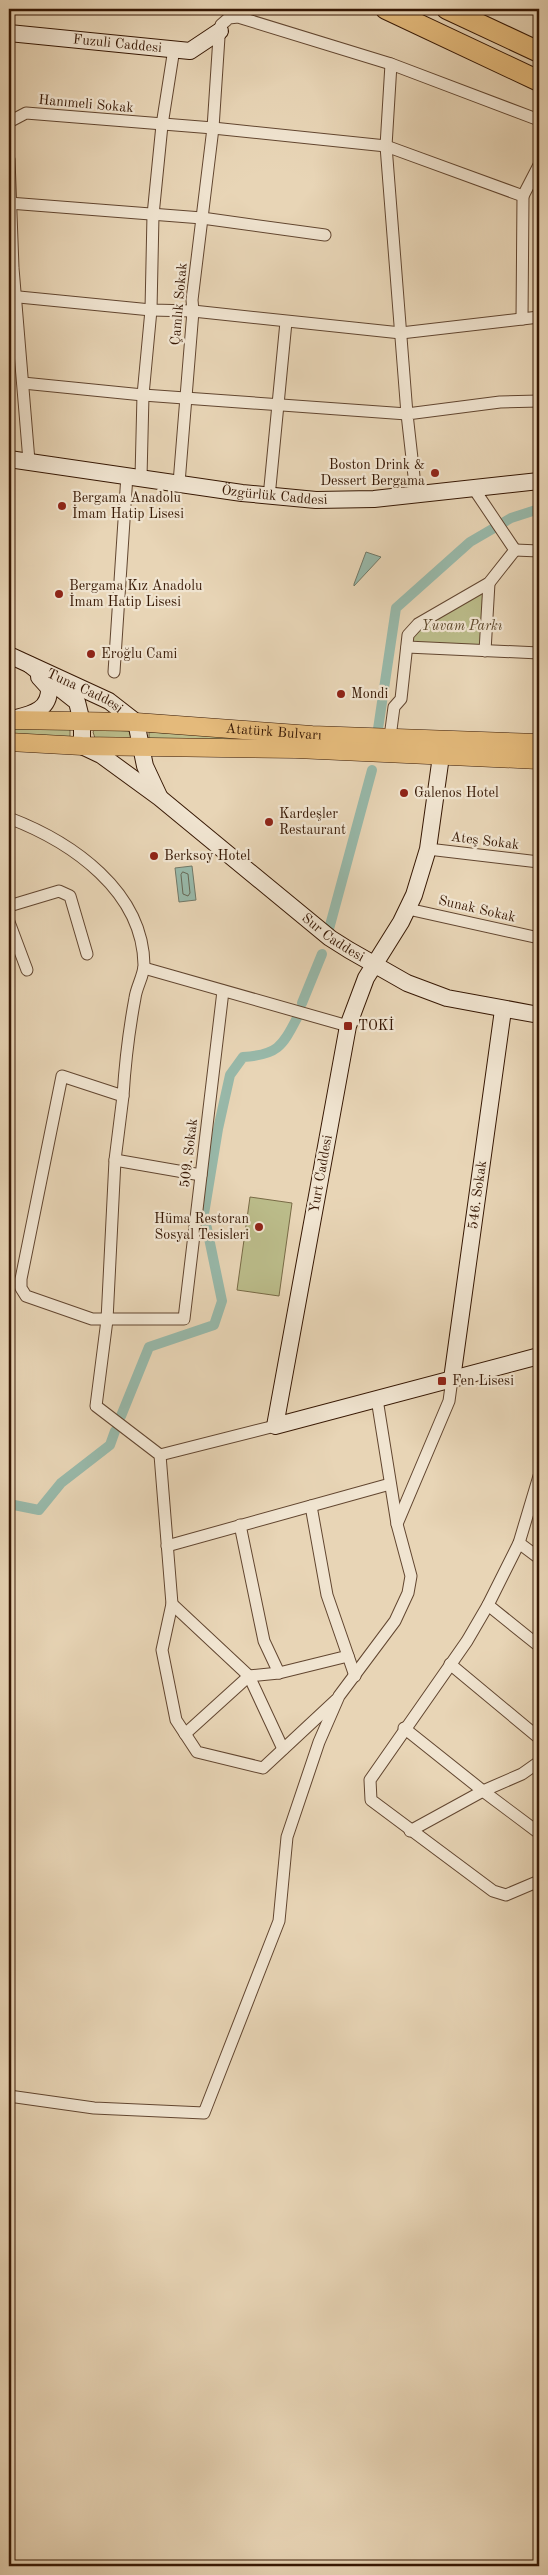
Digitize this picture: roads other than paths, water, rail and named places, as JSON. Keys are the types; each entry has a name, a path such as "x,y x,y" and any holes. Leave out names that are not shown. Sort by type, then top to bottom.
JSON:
{"highway":[{"path":"386,9 539,81"},
{"path":"447,9 539,52"}],"main road":[{"name":"Fuzuli Caddesi","path":"9,33 190,51 220,31"},
{"name":"Özgürlük Caddesi","path":"9,459 269,497 316,500 374,499 539,481"},
{"name":"Tuna Caddesi","path":"9,655 109,701 136,722"},
{"name":"Tuna Caddesi","path":"30,665 77,702 82,722 82,746"},
{"path":"9,720 42,709 50,697 49,688 30,665"},
{"name":"Atatürk Bulvarı","path":"9,720 136,722 312,735 539,743"},
{"name":"Sur Caddesi","path":"136,722 139,747 160,798"},
{"name":"Atatürk Bulvarı","path":"9,742 82,746 296,749 539,760"},
{"name":"Sur Caddesi","path":"82,746 101,755 160,798 330,938 407,983 447,998 503,1010 539,1015"},
{"name":"Yurt Caddesi","path":"275,1426 348,1026 366,978 408,909 428,849 441,756"},
{"name":"546. Sokak","path":"452,1379 503,1010"},
{"path":"275,1426 539,1356"}],"street":[{"path":"220,31 221,25 229,18 238,17 391,64 539,120"},
{"name":"Çamlık Sokak","path":"180,483 193,311 192,300 212,128 220,31"},
{"path":"114,672 151,310 153,215 162,125 173,55 176,50"},
{"path":"391,64 386,146 407,414 416,494"},
{"name":"Hanımeli Sokak","path":"9,122 26,113 212,128 313,140 386,146 523,196"},
{"path":"9,159 13,296 23,383 29,461"},
{"path":"522,319 523,196 539,165"},
{"path":"9,202 202,218 324,235"},
{"path":"13,296 151,310 193,311 401,333 539,317"},
{"path":"269,497 286,322"},
{"path":"23,383 143,395 407,414 500,402 539,401"},
{"path":"474,489 514,550"},
{"path":"514,550 539,551"},
{"path":"390,737 394,707 401,699 408,635 418,624 489,583 514,550"},
{"path":"485,651 489,583"},
{"path":"407,647 539,653"},
{"path":"9,818 48,836 72,851 112,884 134,916 142,944 144,968 135,996 115,1160 106,1320 96,1406 160,1455 172,1604 162,1650 176,1720 197,1752 263,1768 340,1696 395,1621 408,1593 411,1576 397,1524 377,1399"},
{"name":"Ateş Sokak","path":"428,849 539,862"},
{"path":"9,906 59,891 70,896 87,954"},
{"name":"Sunak Sokak","path":"408,909 539,938"},
{"path":"9,922 26,970"},
{"path":"144,968 348,1026"},
{"name":"509. Sokak","path":"106,1320 184,1319 223,991"},
{"path":"106,1320 76,1315 26,1296 21,1288 21,1280 62,1076 123,1096"},
{"path":"115,1160 201,1175"},
{"path":"397,1524 449,1401 452,1379"},
{"path":"160,1455 275,1426"},
{"path":"539,1476 519,1543 488,1605 467,1641 404,1728 370,1780 371,1800 493,1891 506,1895 539,1881"},
{"path":"167,1546 390,1484"},
{"path":"310,1506 327,1594 355,1676"},
{"path":"240,1525 264,1641 279,1673"},
{"path":"519,1543 539,1558"},
{"path":"172,1604 248,1676 283,1749"},
{"path":"488,1605 539,1646"},
{"path":"185,1734 248,1676 279,1673 348,1656"},
{"path":"450,1664 539,1738"},
{"path":"9,2096 94,2108 204,2113 279,1921 286,1837 319,1742 340,1696"},
{"path":"404,1728 539,1833"},
{"path":"410,1830 483,1791 522,1774 539,1762"}],"water":[{"path":"366,552 381,557 354,586 354,584"},
{"path":"192,866 196,900 179,902 175,868"}],"waterway":[{"path":"378,729 396,608 470,542 511,518 539,509"},
{"path":"329,929 372,770"},
{"path":"302,1003 322,954"},
{"path":"121,1416 149,1347 214,1325 222,1301 204,1214 218,1129 230,1075 243,1057 264,1054 277,1048 287,1036 297,1018"},
{"path":"9,1504 39,1510 61,1483 110,1445 115,1431"}],"place":[{"name":"Boston Drink & Dessert Bergama","path":"435,473"},
{"name":"Bergama Anadolu İmam Hatip Lisesi","path":"62,506"},
{"name":"Bergama Kız Anadolu İmam Hatip Lisesi","path":"59,594"},
{"name":"Eroğlu Cami","path":"91,654"},
{"name":"Mondi","path":"341,694"},
{"name":"Galenos Hotel","path":"404,793"},
{"name":"Kardeşler Restaurant","path":"269,822"},
{"name":"Berksoy Hotel","path":"154,856"},
{"name":"TOKİ","path":"348,1026"},
{"name":"Hüma Restoran Sosyal Tesisleri","path":"259,1227"},
{"name":"Fen Lisesi","path":"442,1381"}],"park label":[{"name":"Yuvam Parkı","path":"462,626"}]}
